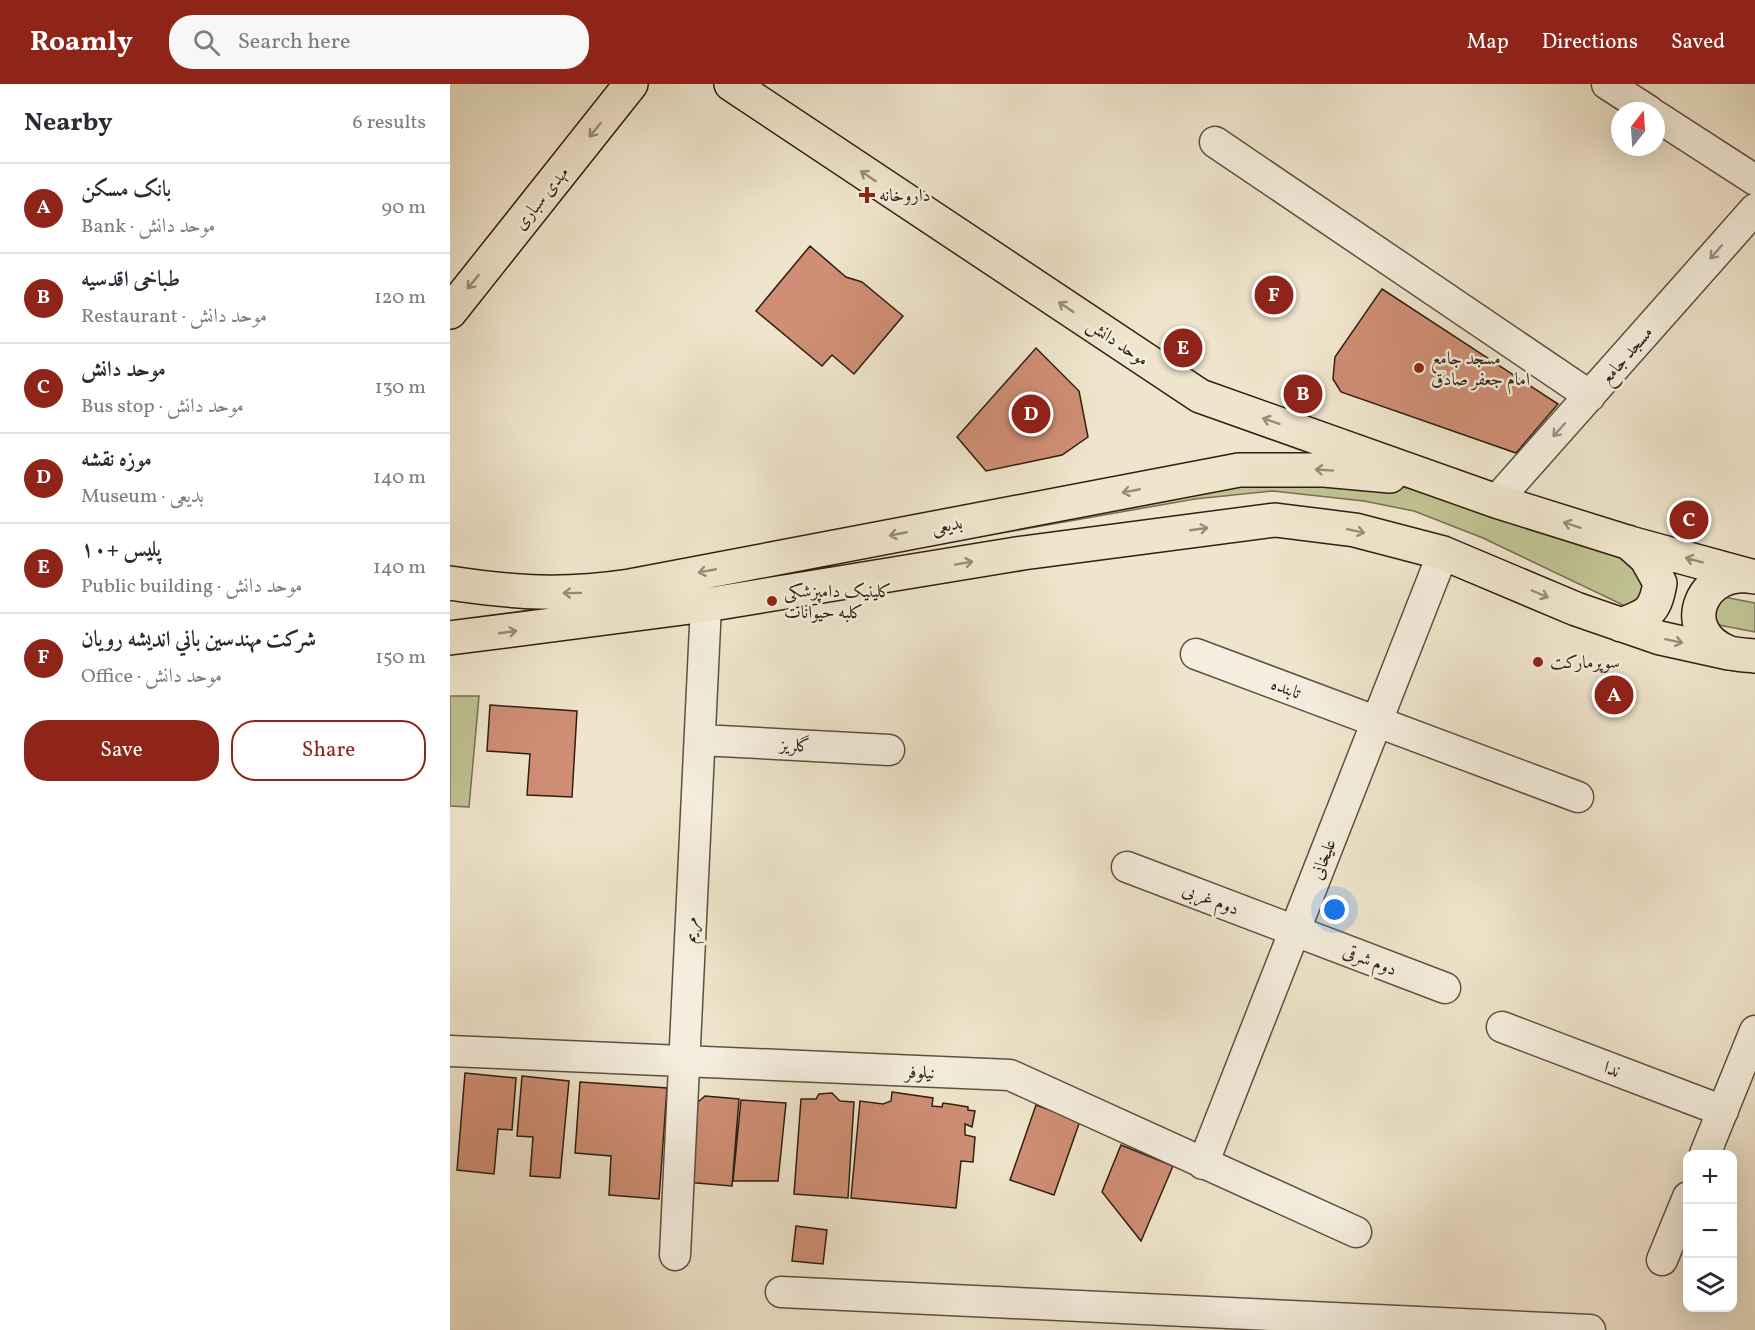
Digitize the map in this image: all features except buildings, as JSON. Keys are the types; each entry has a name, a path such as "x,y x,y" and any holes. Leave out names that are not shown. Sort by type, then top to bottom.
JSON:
{"main road":[{"name":"مهدی سباری","path":"450,312 631,84"},
{"name":"موحد دانش","path":"731,84 762,94 1200,396 1496,501 1628,542 1753,576"},
{"name":"بدیعی","path":"450,583 531,593 599,590 1239,470 1324,470 1445,483"},
{"path":"450,638 706,605 1023,553 1275,520 1355,530 1443,553 1576,609 1621,625 1660,638 1742,654"},
{"path":"1621,625 1648,614 1657,600 1660,583 1646,558 1628,542"},
{"path":"1742,654 1710,642 1699,619 1698,604 1704,594 1724,579 1753,576"}],"street":[{"path":"1607,84 1635,102"},
{"path":"1665,122 1755,180"},
{"path":"1215,142 1590,396"},
{"name":"مسجد جامع","path":"1496,501 1755,209"},
{"name":"علیخانی","path":"1203,1164 1443,553"},
{"name":"مریم","path":"675,1255 706,605"},
{"name":"تابنده","path":"1196,654 1578,797"},
{"name":"گلریز","path":"700,740 889,750"},
{"name":"دوم غربی","path":"1127,867 1295,932"},
{"name":"دوم شرقی","path":"1295,932 1445,988"},
{"name":"ندا","path":"1502,1027 1723,1111"},
{"path":"1707,1150 1755,1031"},
{"name":"نیلوفر","path":"450,1052 1010,1075 1356,1232"},
{"path":"1662,1260 1685,1204"},
{"path":"781,1292 1590,1330"}],"green space":[{"path":"1338,479 1408,488 1633,562 1648,583 1637,602 1625,606 1483,538 1414,511 1364,501 1273,491 1195,499 870,556 1158,493"},
{"path":"1724,597 1755,603 1755,632 1714,624 1709,608"},
{"path":"450,696 479,696 469,807 450,806"}],"place":[{"name":"داروخانه","path":"867,195"},
{"name":"شركت مهندسين باني انديشه رويان","path":"1274,295"},
{"name":"پلیس +۱۰","path":"1183,348"},
{"name":"مسجد جامع امام جعفر صادق","path":"1419,368"},
{"name":"طباخى اقدسيه","path":"1303,394"},
{"name":"موزه نقشه","path":"1031,414"},
{"name":"موحد دانش","path":"1689,520"},
{"name":"کلینیک دامپزشکی کلبه حیوانات","path":"772,601"},
{"name":"سوپرمارکت","path":"1538,662"},
{"name":"بانک مسکن","path":"1614,695"}]}
